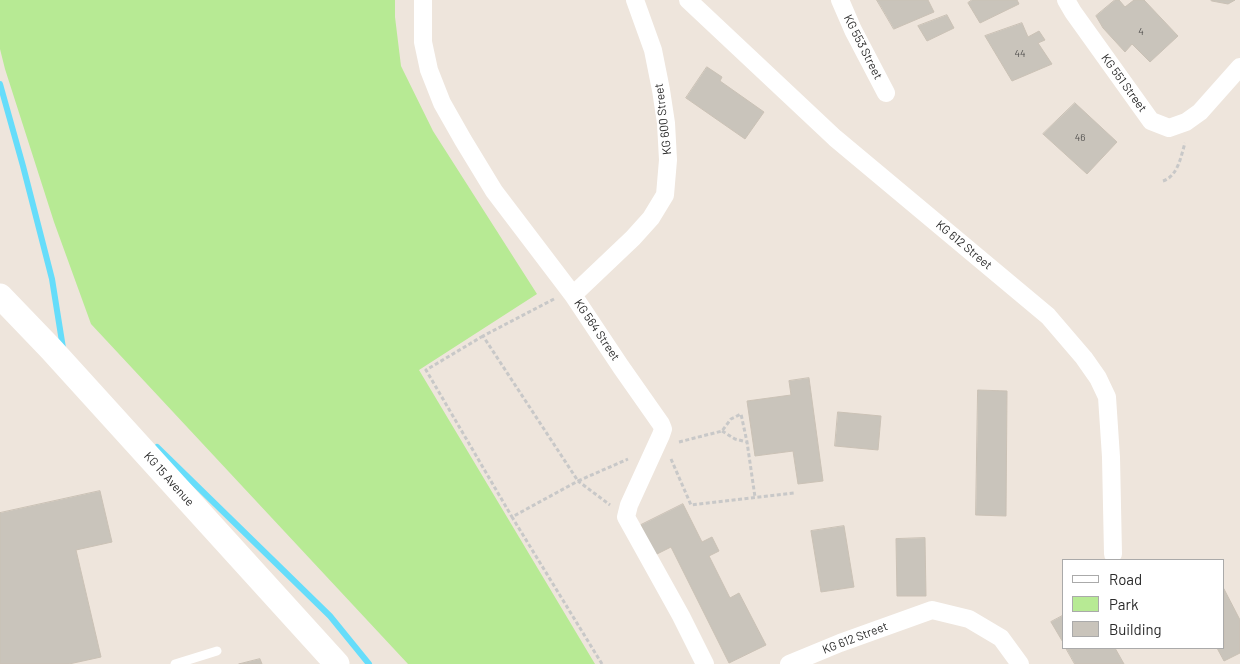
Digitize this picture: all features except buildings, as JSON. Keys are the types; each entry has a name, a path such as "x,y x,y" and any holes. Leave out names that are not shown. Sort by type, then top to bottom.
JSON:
{"main road":[{"name":"KG 15 Avenue","path":"0,296 51,349 337,664"}],"street":[{"name":"KG 564 Street","path":"423,0 423,42 429,70 442,103 494,192 572,293 663,429 660,447 629,505 626,518"},
{"name":"KG 600 Street","path":"572,293 633,238 651,218 665,195 668,160 666,123 661,90 653,50 635,0"},
{"name":"KG 612 Street","path":"688,0 835,138 1048,316 1084,358 1098,378 1107,397 1114,554"},
{"name":"KG 553 Street","path":"840,0 853,30 886,93"},
{"name":"KG 551 Street","path":"1066,0 1151,121 1169,128 1186,122"},
{"path":"1186,122 1200,112 1240,67"},
{"path":"626,518 681,616 705,664"},
{"name":"KG 612 Street","path":"789,664 840,643 932,610 969,619 1001,638 1020,664"}],"lane":[{"path":"175,664 216,651"}],"path":[{"path":"1163,181 1170,179 1178,166 1186,140 1186,122"},
{"path":"572,293 483,336 426,370 512,517 602,664"},
{"path":"483,336 578,481 626,518"},
{"path":"512,517 578,481 646,451 722,432 731,419 741,414 755,497"},
{"path":"722,432 735,439 747,442"},
{"path":"660,447 691,505 794,493"}],"green space":[{"path":"0,0 395,0 395,17 401,66 433,131 537,294 419,370 595,664 408,664 91,324 54,222 5,69 0,49"}],"waterway":[{"path":"0,84 52,279 64,350"},
{"path":"157,447 330,616 369,664"}]}
